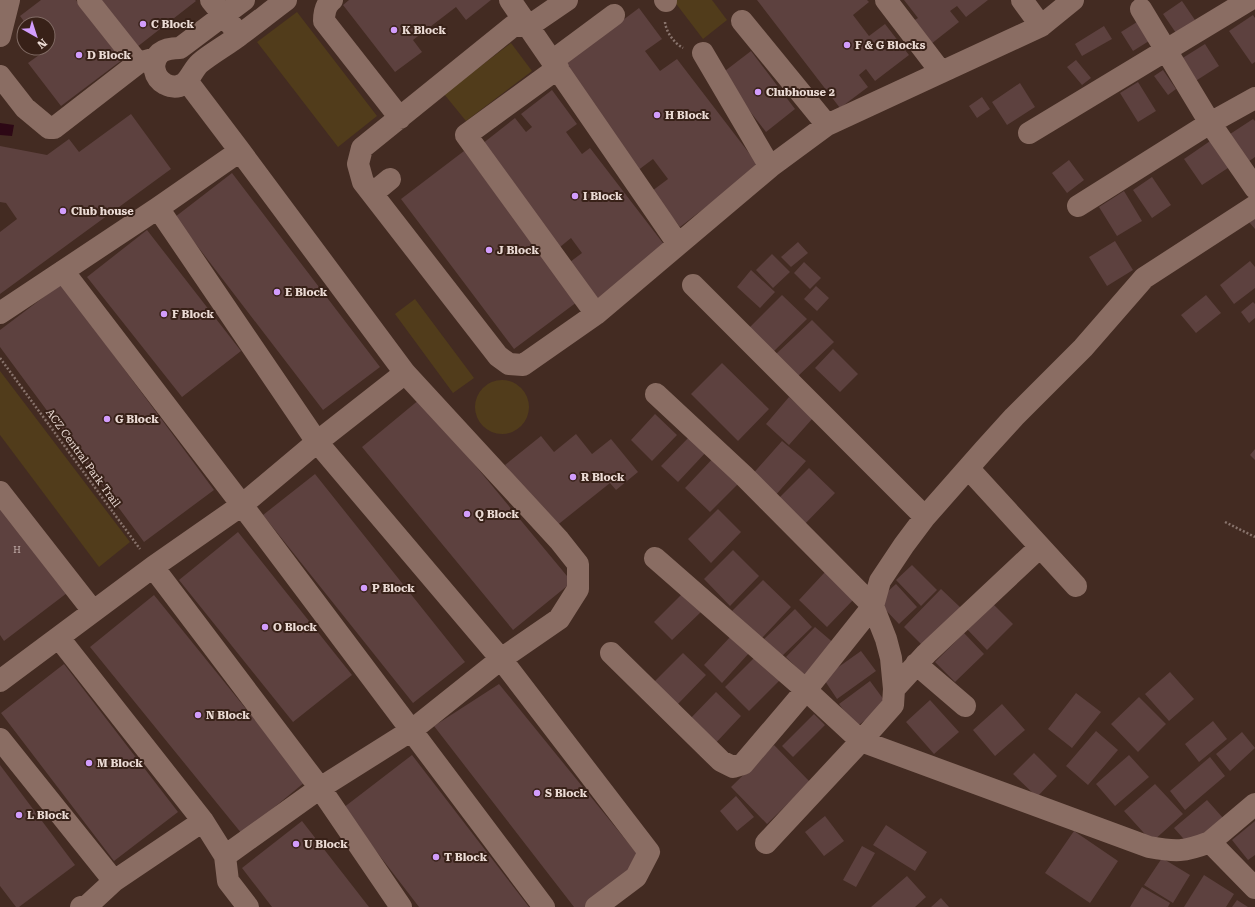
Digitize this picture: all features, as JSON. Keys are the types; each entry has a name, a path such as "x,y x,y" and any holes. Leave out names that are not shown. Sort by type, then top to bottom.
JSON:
{"street":[{"path":"0,36 9,0"},
{"path":"88,0 147,60 154,65 156,75 162,82 174,87 182,85 201,63 286,0"},
{"path":"0,76 25,108 49,128 54,128 147,60 167,50 180,48 218,8 244,0"},
{"path":"332,0 328,3 324,13 324,21 400,118"},
{"path":"510,0 678,244"},
{"path":"567,0 529,26 513,26 362,148 358,164 363,182 498,356 509,364 523,365 596,314 770,166 827,125 1041,26 1074,0"},
{"path":"886,0 941,72"},
{"path":"1022,0 1041,26"},
{"path":"1029,133 1250,0"},
{"path":"218,8 240,35"},
{"path":"1141,9 1210,123 1255,188"},
{"path":"596,314 466,135 614,15"},
{"path":"742,21 827,125"},
{"path":"703,53 770,166"},
{"path":"186,81 405,373 559,540 578,564 578,589 559,619 501,659 412,730 320,788 225,856"},
{"path":"1078,206 1210,123 1255,98"},
{"path":"0,313 240,152"},
{"path":"372,193 390,179"},
{"path":"611,652 721,761 733,768 743,764 806,690 873,606 880,581 925,517 1014,417 1083,348 1144,278 1255,206"},
{"path":"158,208 317,442 501,659 649,852 636,877 596,907"},
{"path":"63,271 242,505 544,907"},
{"path":"693,285 925,517"},
{"path":"1,678 59,638 153,567 242,505 317,442 405,373"},
{"path":"656,394 743,475 873,606 886,638 891,658 894,689 893,705 766,843"},
{"path":"968,468 1076,586"},
{"path":"0,492 93,611"},
{"path":"894,689 916,664 1040,546"},
{"path":"655,558 806,690 861,741 1149,847 1172,852 1191,849 1210,842 1255,804"},
{"path":"153,567 320,788 401,907"},
{"path":"59,638 203,821 225,856 228,881 248,907"},
{"path":"916,664 965,706"},
{"path":"0,739 114,881"},
{"path":"81,907 88,905 114,881 203,821"},
{"path":"1210,842 1255,888"}],"path":[{"name":"ACZ Central Park Trail","path":"0,358 153,567"},
{"path":"1225,522 1255,537"}],"shaded area":[{"path":"712,0 727,20 703,39 674,1"},
{"path":"297,12 377,116 338,147 257,42"},
{"path":"511,43 532,71 466,121 444,94"},
{"path":"0,123 14,125 12,136 0,135"},
{"path":"415,299 474,378 453,393 395,314"},
{"path":"0,371 130,542 99,567 0,435"},
{"path":"502,380 512,382 521,388 527,397 529,407 527,417 521,426 512,432 502,434 492,432 483,426 477,417 475,407 477,397 483,388 492,382"}],"building":[{"name":"D Block","path":"41,0 76,0 122,60 61,106 28,63 38,56 56,56 56,16 20,16"},
{"name":"C Block","path":"101,0 195,0 196,1 137,47"},
{"name":"K Block","path":"349,0 491,0 466,20 456,7 413,40 422,52 395,72 343,5"},
{"name":"F & G Blocks","path":"757,0 867,0 869,2 853,15 869,36 885,24 909,55 875,81 866,69 859,75 868,87 840,108"},
{"path":"904,0 988,0 966,17 957,6 950,11 959,22 931,44 913,21 918,18"},
{"path":"1182,1 1195,20 1176,33 1163,14"},
{"name":"H Block","path":"639,8 662,39 645,51 660,71 677,59 759,166 680,227 652,191 668,179 653,159 637,171 559,68"},
{"path":"1253,15 1255,18 1255,62 1252,64 1229,31"},
{"path":"1137,22 1149,41 1133,51 1121,32"},
{"path":"1104,26 1112,39 1082,56 1075,44"},
{"path":"1205,44 1219,66 1194,82 1181,59"},
{"name":"Clubhouse 2","path":"751,51 795,109 766,132 721,74"},
{"path":"1076,60 1091,78 1082,85 1067,67"},
{"path":"1163,70 1176,89 1168,95 1154,76"},
{"path":"1138,82 1156,111 1138,122 1120,93"},
{"path":"1020,83 1035,107 1007,125 992,102"},
{"name":"I Block","path":"552,90 577,124 566,132 582,154 590,148 666,247 597,299 570,262 582,253 571,238 560,247 482,144 515,118 526,132 532,127 521,114"},
{"path":"982,97 990,109 977,118 969,106"},
{"name":"Club house","path":"131,114 171,169 0,294 0,232 17,219 6,203 0,202 0,146 47,155 69,139 79,152"},
{"path":"1253,119 1255,121 1255,157 1245,164 1227,136"},
{"path":"1213,139 1231,166 1202,185 1184,159"},
{"name":"J Block","path":"464,151 577,302 514,349 401,199"},
{"path":"1069,160 1084,180 1067,193 1052,173"},
{"name":"E Block","path":"232,173 380,367 323,410 175,217"},
{"path":"1152,177 1171,205 1152,218 1133,190"},
{"path":"1124,191 1142,221 1117,236 1099,207"},
{"path":"1255,217 1255,229 1249,222"},
{"name":"F Block","path":"147,230 241,351 182,397 87,277"},
{"path":"1115,241 1133,270 1107,286 1089,257"},
{"path":"798,242 808,253 791,267 781,257"},
{"path":"772,254 790,272 773,288 756,270"},
{"path":"1250,261 1255,267 1255,288 1234,304 1220,285"},
{"path":"804,262 821,278 810,289 794,273"},
{"path":"751,270 775,292 760,308 737,287"},
{"name":"G Block","path":"61,284 214,490 144,542 0,347 0,330"},
{"path":"816,286 829,298 817,311 804,299"},
{"path":"782,295 807,319 773,352 749,328"},
{"path":"1206,295 1221,313 1196,333 1181,315"},
{"path":"1253,302 1255,304 1255,318 1249,323 1241,312"},
{"path":"812,320 834,342 797,377 776,354"},
{"path":"833,349 858,374 840,392 815,368"},
{"path":"722,363 769,409 738,441 691,394"},
{"path":"789,397 813,418 789,445 766,424"},
{"name":"Q Block","path":"420,399 572,582 513,630 362,447"},
{"path":"655,414 677,435 652,461 631,440"},
{"name":"R Block","path":"576,434 592,454 611,439 638,472 616,490 610,483 555,527 505,465 541,436 554,452"},
{"path":"692,434 708,450 678,482 661,466"},
{"path":"782,441 806,461 773,498 750,477"},
{"path":"1255,449 1255,460 1250,455"},
{"path":"716,455 742,480 710,512 685,488"},
{"path":"809,468 835,493 800,529 774,503"},
{"name":"P Block","path":"315,474 465,662 413,703 263,515"},
{"path":"0,507 67,593 4,641 0,635"},
{"path":"718,509 741,532 711,563 688,539"},
{"name":"O Block","path":"238,532 352,675 293,722 179,580"},
{"path":"733,550 759,576 730,606 704,579"},
{"path":"912,565 937,590 921,606 896,580"},
{"path":"825,572 854,599 827,627 799,600"},
{"path":"763,580 791,607 761,639 732,611"},
{"path":"896,584 917,607 899,624 877,601"},
{"path":"941,589 961,608 923,646 904,627"},
{"path":"684,592 703,610 672,640 654,622"},
{"name":"N Block","path":"154,595 305,782 242,834 90,647"},
{"path":"991,602 1013,624 987,650 965,627"},
{"path":"795,609 812,627 781,657 764,639"},
{"path":"815,627 836,645 805,676 786,657"},
{"path":"964,633 984,654 955,682 935,662"},
{"path":"731,636 749,653 722,683 704,665"},
{"path":"861,651 876,671 837,699 823,678"},
{"path":"683,653 706,675 677,705 654,682"},
{"path":"756,656 780,680 749,711 725,687"},
{"name":"M Block","path":"64,664 178,812 114,861 1,713"},
{"path":"1170,672 1194,699 1169,721 1145,694"},
{"path":"870,681 887,704 856,727 839,704"},
{"name":"S Block","path":"499,684 643,861 587,907 574,907 434,726"},
{"path":"716,692 741,716 712,747 687,722"},
{"path":"1076,693 1101,712 1072,748 1048,729"},
{"path":"1139,697 1166,724 1138,752 1111,724"},
{"path":"930,700 959,732 934,754 906,722"},
{"path":"1002,704 1025,730 995,756 973,730"},
{"path":"814,714 825,725 793,757 782,746"},
{"path":"1213,721 1227,739 1199,762 1185,744"},
{"path":"1096,731 1118,750 1088,785 1066,766"},
{"path":"1242,732 1255,748 1230,771 1216,754"},
{"path":"774,745 810,782 767,824 731,787"},
{"path":"1034,753 1057,776 1037,797 1013,774"},
{"name":"T Block","path":"412,755 529,907 419,907 343,808"},
{"path":"1129,755 1149,777 1115,806 1096,784"},
{"path":"1210,757 1225,776 1185,810 1170,791"},
{"name":"L Block","path":"0,765 75,865 19,907 16,907 0,886"},
{"path":"1155,784 1183,814 1152,842 1124,811"},
{"path":"736,796 754,817 737,831 720,811"},
{"path":"1207,800 1223,818 1190,846 1174,828"},
{"path":"825,816 844,841 824,856 805,832"},
{"name":"U Block","path":"302,821 369,907 272,907 242,868"},
{"path":"1255,821 1255,855 1248,860 1232,840"},
{"path":"886,825 927,852 915,871 873,845"},
{"path":"1074,831 1118,861 1090,903 1045,873"},
{"path":"862,846 875,853 856,887 843,880"},
{"path":"1162,858 1190,875 1173,903 1144,885"},
{"path":"1204,875 1234,894 1226,907 1184,907"},
{"path":"907,876 926,897 915,907 871,907"},
{"path":"1142,887 1170,903 1168,907 1130,907"},
{"path":"941,898 949,907 931,907"},
{"path":"1237,900 1248,907 1232,907"}],"place":[{"name":"C Block","path":"143,24"},
{"name":"K Block","path":"394,30"},
{"name":"F & G Blocks","path":"847,45"},
{"name":"D Block","path":"79,55"},
{"name":"Clubhouse 2","path":"758,92"},
{"name":"H Block","path":"657,115"},
{"name":"I Block","path":"575,196"},
{"name":"Club house","path":"63,211"},
{"name":"J Block","path":"489,250"},
{"name":"E Block","path":"277,292"},
{"name":"F Block","path":"164,314"},
{"name":"G Block","path":"107,419"},
{"name":"R Block","path":"573,477"},
{"name":"Q Block","path":"467,514"},
{"name":"P Block","path":"364,588"},
{"name":"O Block","path":"265,627"},
{"name":"N Block","path":"198,715"},
{"name":"M Block","path":"89,763"},
{"name":"S Block","path":"537,793"},
{"name":"L Block","path":"19,815"},
{"name":"U Block","path":"296,844"},
{"name":"T Block","path":"436,857"}]}
